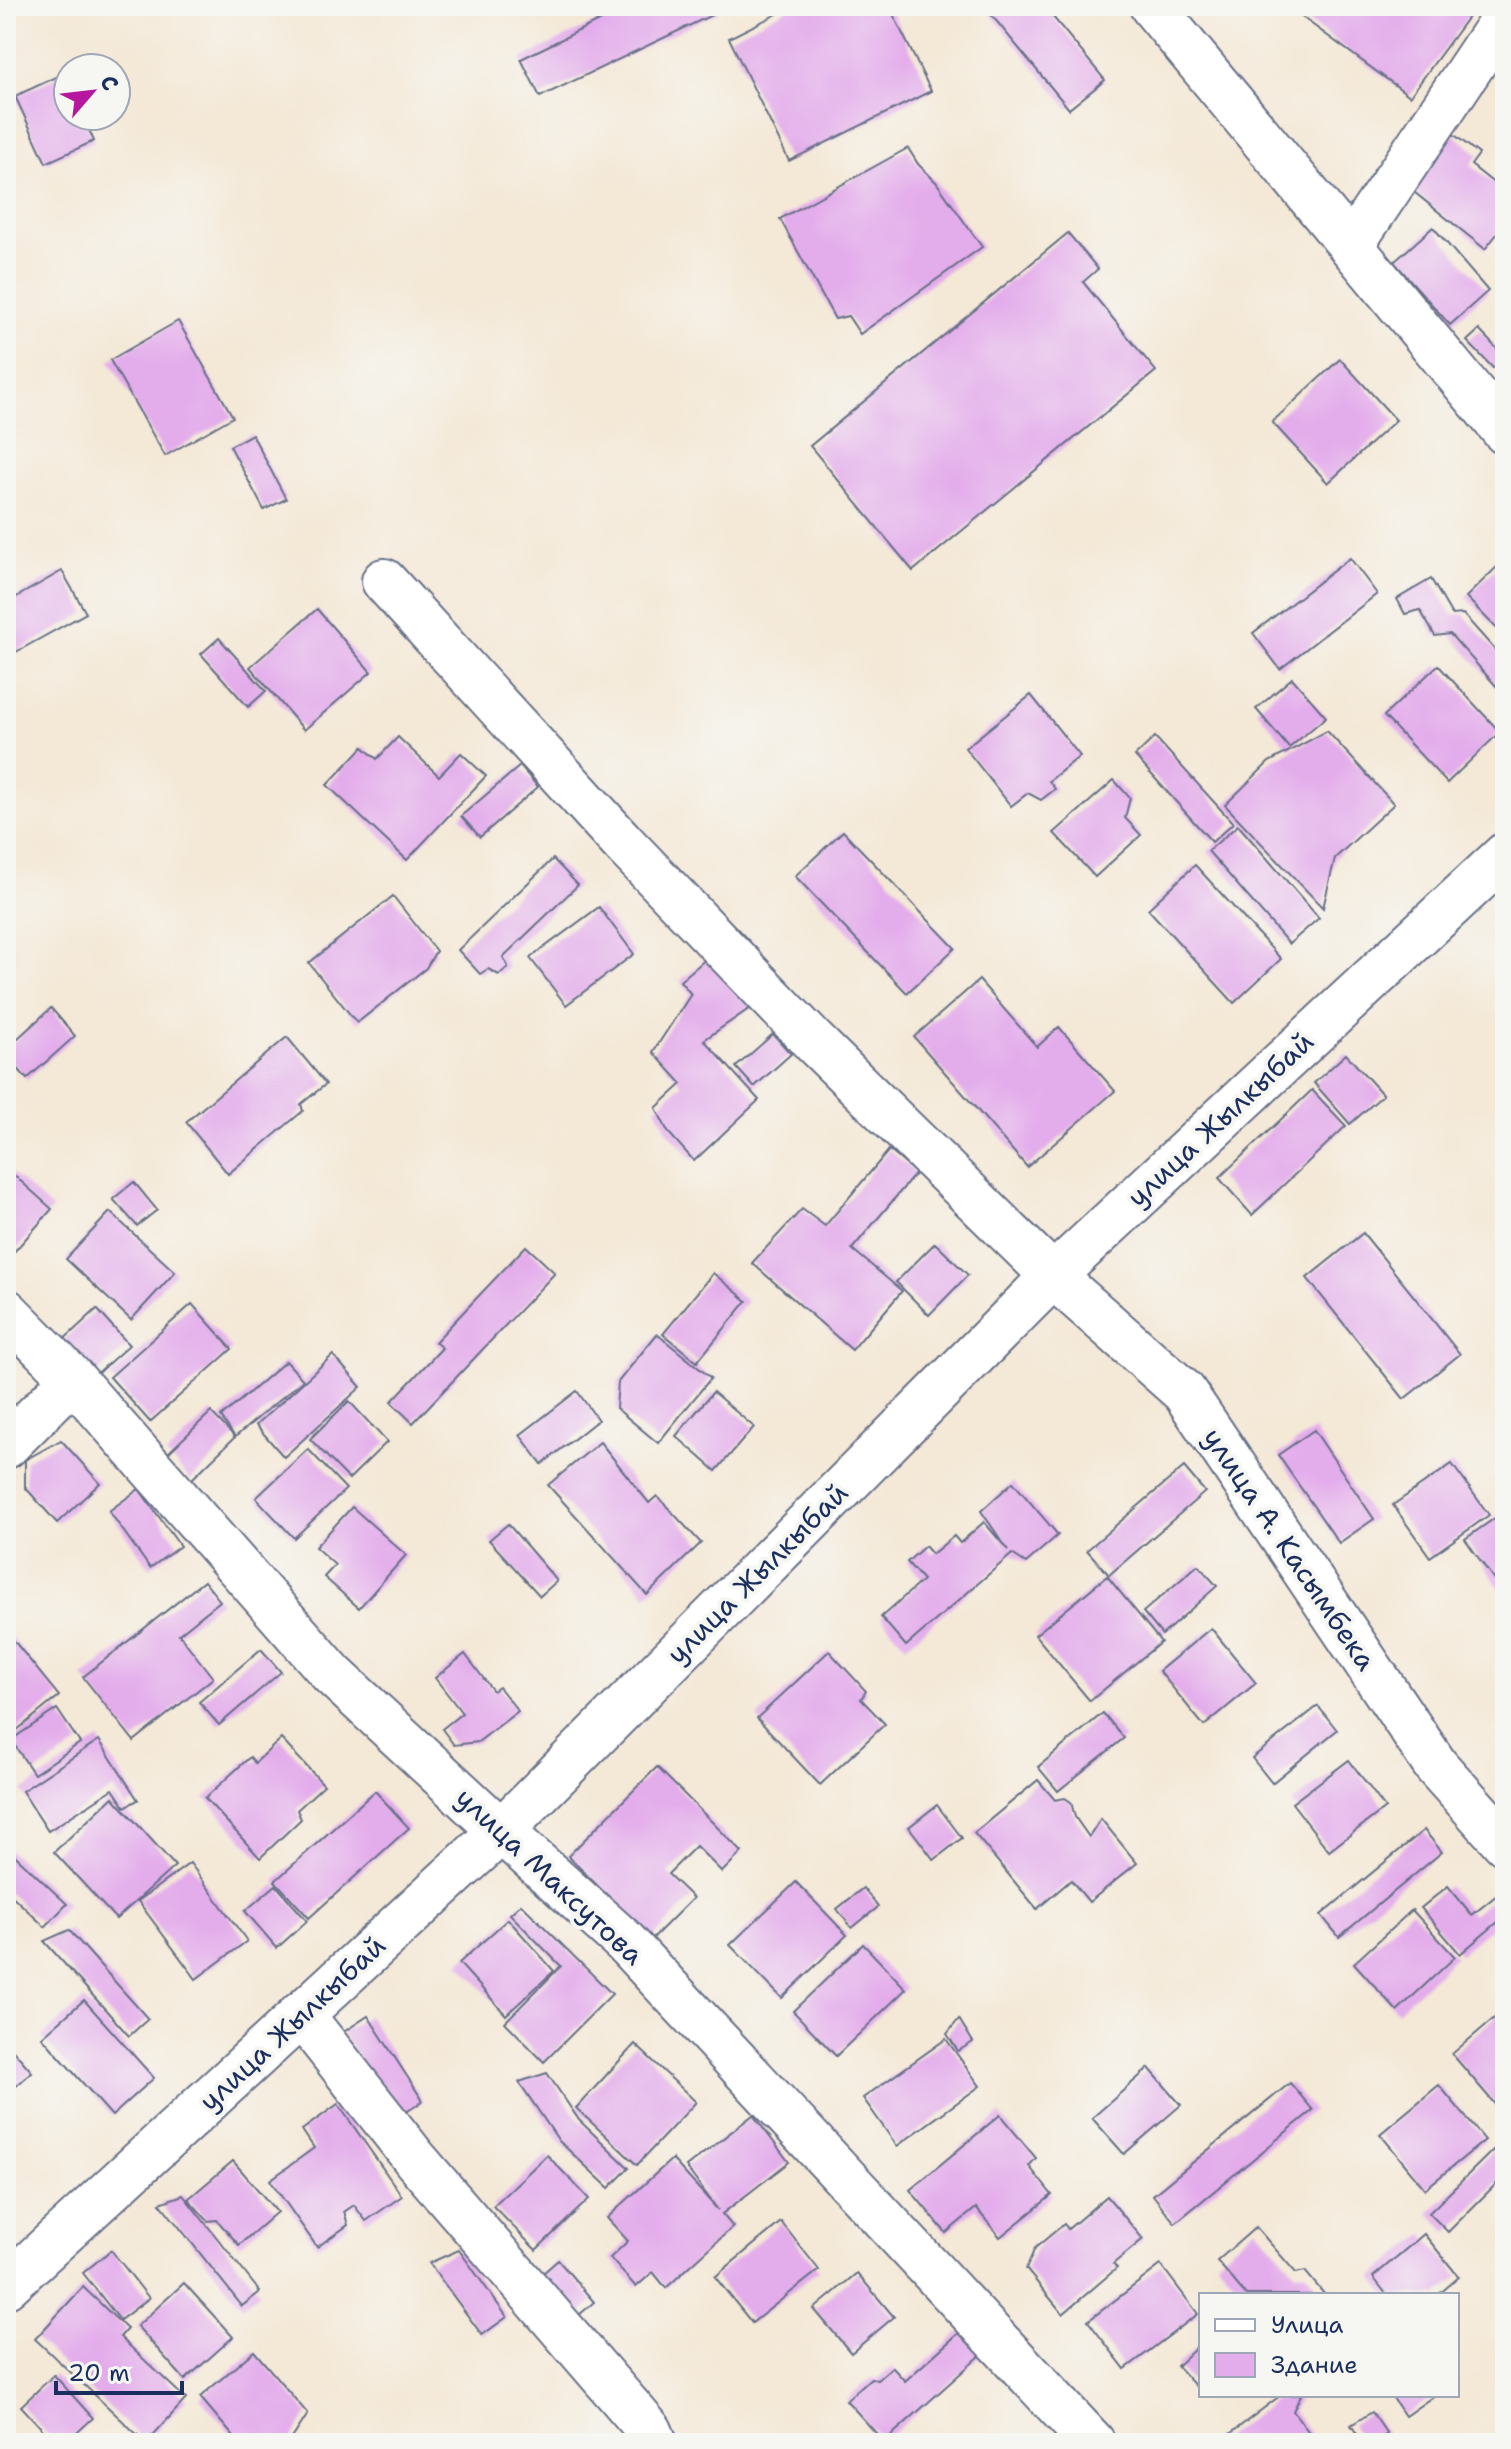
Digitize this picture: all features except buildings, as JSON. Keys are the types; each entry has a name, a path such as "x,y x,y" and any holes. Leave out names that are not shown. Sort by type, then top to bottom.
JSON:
{"street":[{"path":"1152,6 1505,432"},
{"path":"1352,244 1505,16"},
{"name":"улица А. Касымбека","path":"384,581 623,843 772,998 1053,1276 1184,1392 1436,1766 1505,1843"},
{"name":"улица Жылкыбай","path":"6,2286 501,1831 1053,1276 1505,855"},
{"name":"улица Максутова","path":"6,1311 73,1379 332,1674 624,1941 1093,2443"},
{"path":"6,1446 73,1379"},
{"path":"301,2014 415,2159 650,2431 655,2443"}]}
